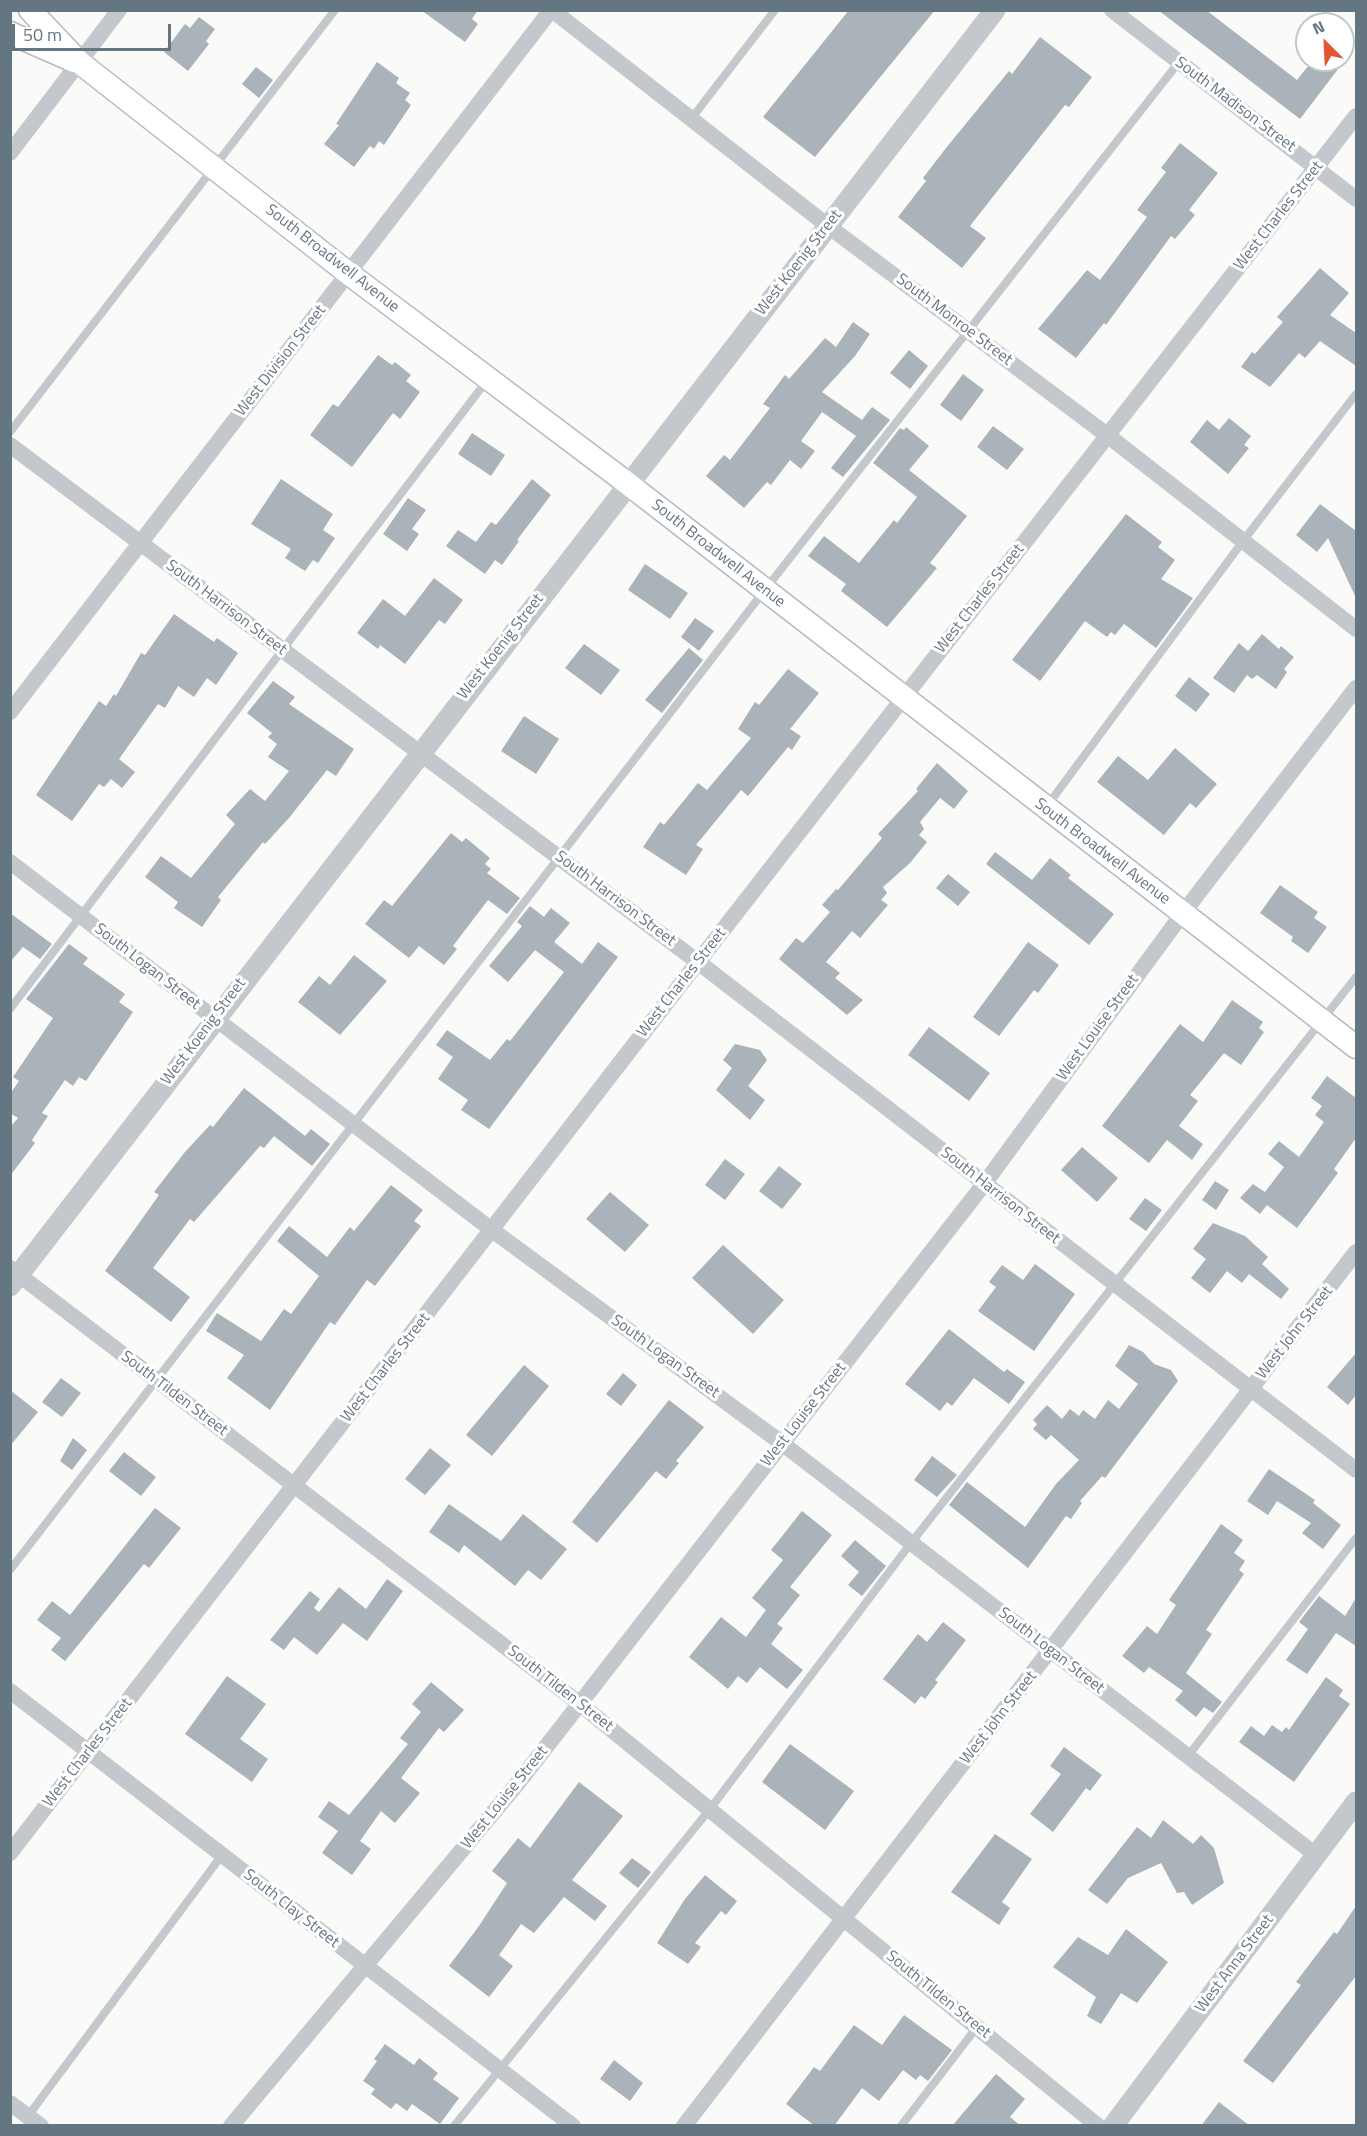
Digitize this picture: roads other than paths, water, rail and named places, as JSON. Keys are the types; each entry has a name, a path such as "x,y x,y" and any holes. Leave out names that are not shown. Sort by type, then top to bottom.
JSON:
{"main road":[{"path":"30,10 79,62"},
{"path":"10,33 79,62"},
{"name":"South Broadwell Avenue","path":"79,62 348,273 627,483 1045,809 1356,1047"}],"street":[{"path":"10,153 119,10"},
{"name":"South Monroe Street","path":"552,10 828,226 1107,435 1356,628"},
{"name":"West Division Street","path":"10,712 552,10"},
{"name":"West Koenig Street","path":"13,1276 994,10"},
{"name":"South Madison Street","path":"1112,10 1356,200"},
{"name":"West Charles Street","path":"10,1853 698,962 1356,116"},
{"name":"South Harrison Street","path":"10,445 698,962 1356,1470"},
{"name":"West Louise Street","path":"231,2126 518,1783 580,1704 984,1184 1183,913 1356,688"},
{"name":"South Logan Street","path":"10,862 492,1230 783,1444 1316,1855"},
{"name":"West John Street","path":"684,2126 1356,1252"},
{"name":"South Tilden Street","path":"13,1276 156,1379 580,1704 1098,2126"},
{"name":"South Clay Street","path":"10,1691 364,1967 573,2126"},
{"name":"West Anna Street","path":"1113,2126 1356,1802"},
{"path":"10,2103 34,2121"}],"lane":[{"path":"10,432 335,10"},
{"path":"691,119 775,10"},
{"path":"10,1570 351,1123 1179,62"},
{"path":"10,1009 488,378"},
{"path":"1045,809 1243,541 1356,394"},
{"path":"454,2126 710,1809 911,1543 1356,977"},
{"path":"1188,1756 1356,1538"},
{"path":"34,2121 222,1855"},
{"path":"901,2126 978,2027"}]}
